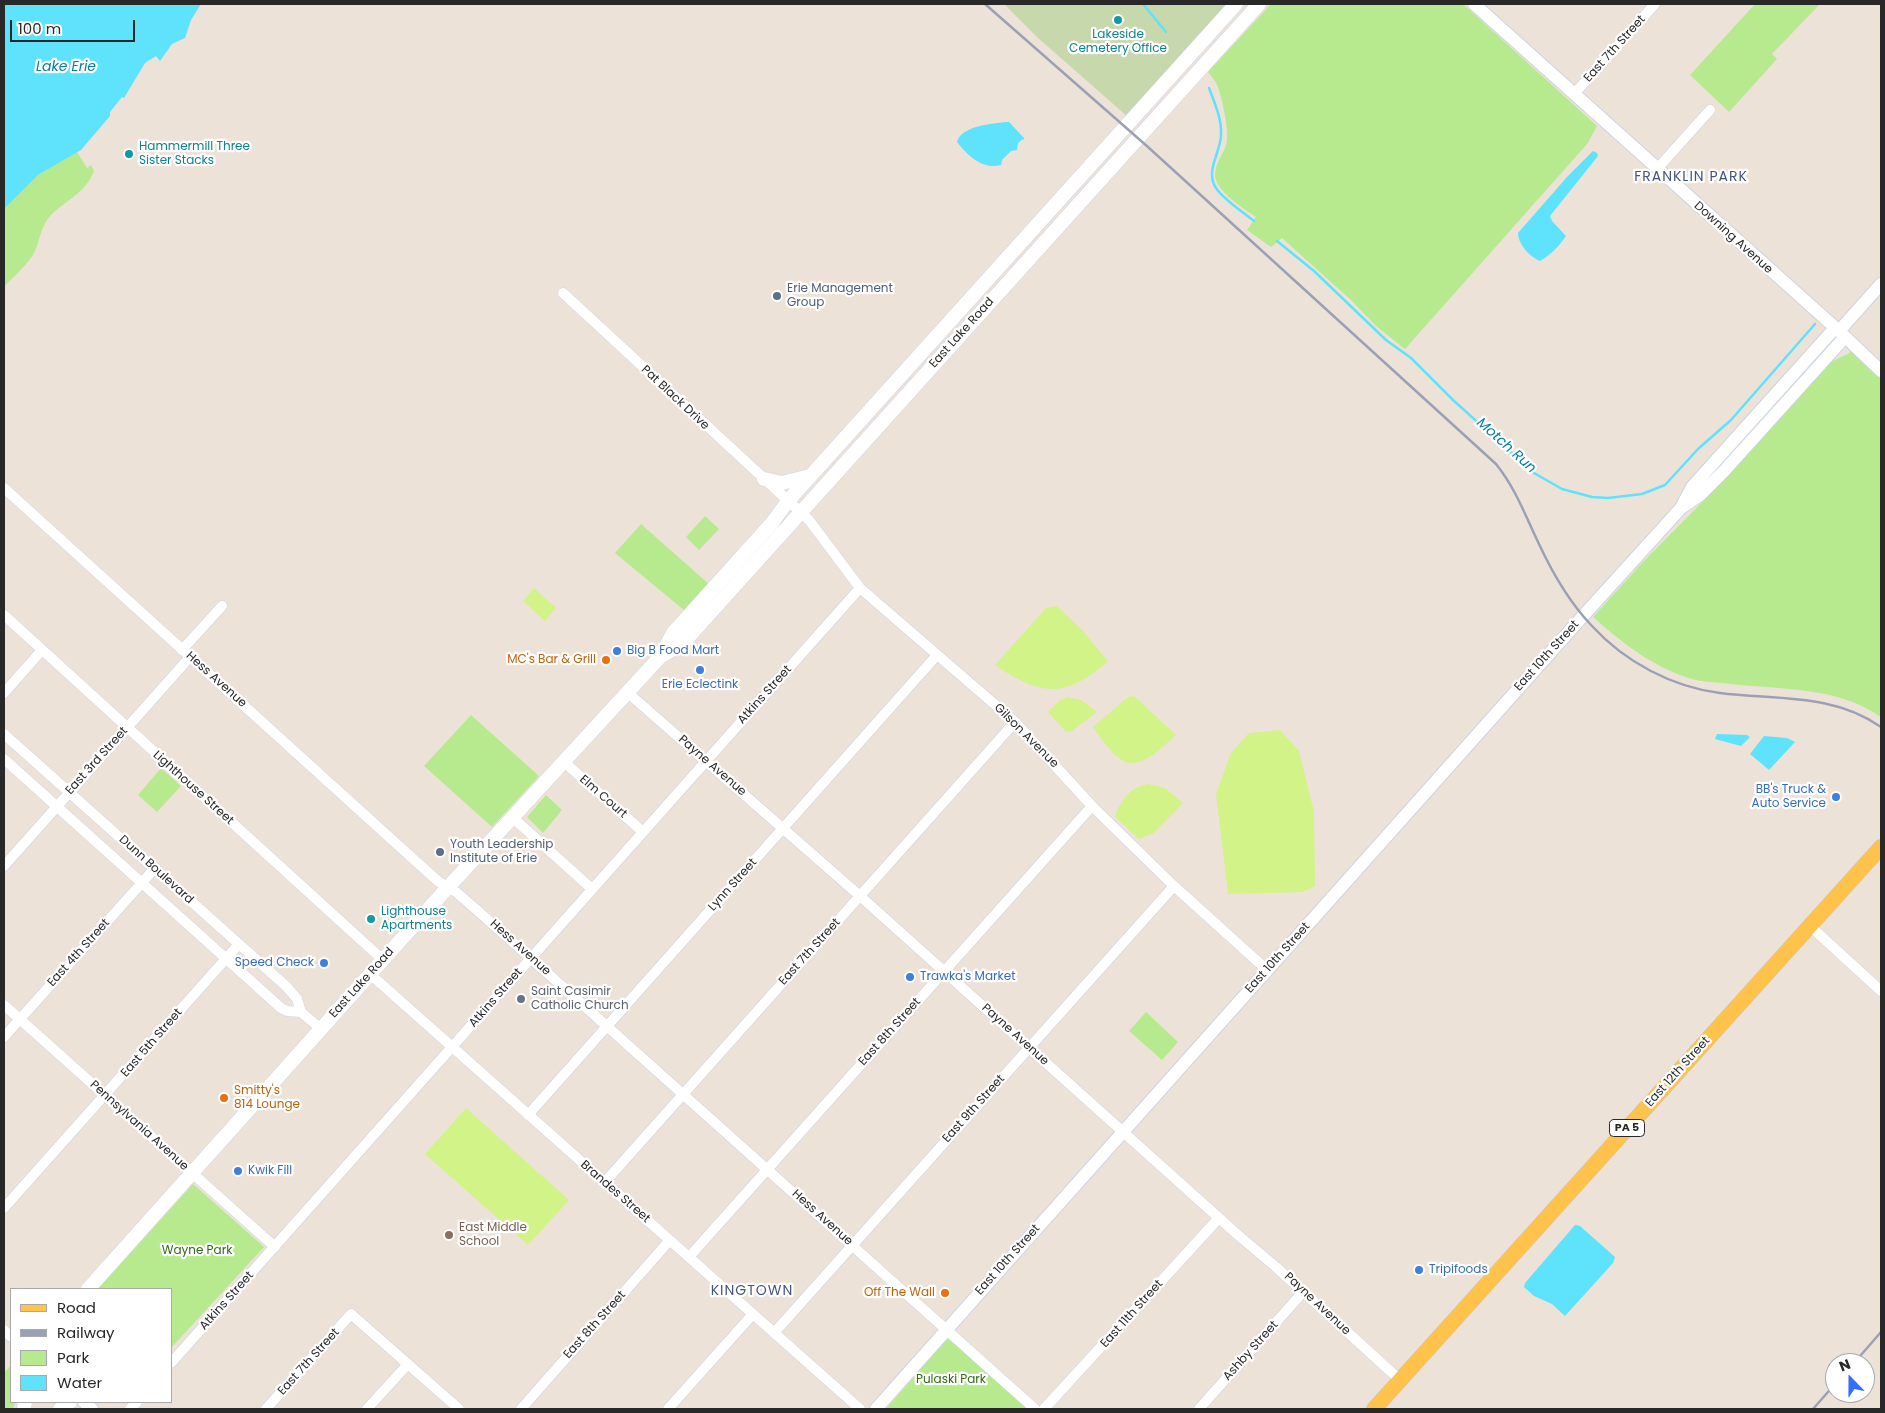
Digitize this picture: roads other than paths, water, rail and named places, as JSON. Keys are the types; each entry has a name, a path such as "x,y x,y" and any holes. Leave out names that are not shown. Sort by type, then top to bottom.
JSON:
{"main road":[{"name":"East Lake Road","path":"89,1288 562,761 660,657 673,633 772,523 788,501 1236,4"},
{"name":"East Lake Road","path":"660,657 684,643 1259,4"},
{"path":"764,480 782,483 811,476"},
{"name":"East 12th Street","path":"1374,1409 1881,847"}],"street":[{"name":"Downing Avenue","path":"1474,4 1840,332 1881,371"},
{"name":"East 7th Street","path":"1574,94 1655,4"},
{"path":"1657,169 1710,110"},
{"name":"East 10th Street","path":"876,1409 1582,616 1681,508 1700,495 1724,471 1881,284"},
{"name":"Pat Black Drive","path":"563,293 788,501"},
{"name":"Hess Avenue","path":"4,488 439,882 456,892 531,958 1035,1409"},
{"name":"Gilson Avenue","path":"788,501 820,533 860,588 1015,722 1092,806 1174,886 1267,970"},
{"name":"Atkins Street","path":"172,1362 860,588"},
{"name":"East 3rd Street","path":"4,866 128,728 222,606"},
{"name":"Lighthouse Street","path":"4,615 383,960"},
{"path":"4,693 42,650"},
{"name":"Lynn Street","path":"528,1115 937,655"},
{"name":"Payne Avenue","path":"627,692 784,828 1400,1380"},
{"name":"East 7th Street","path":"604,1183 1015,722"},
{"name":"Dunn Boulevard","path":"4,734 293,993 301,1012 321,1030"},
{"name":"Dunn Boulevard","path":"4,758 281,1008 287,1011 301,1012"},
{"name":"Elm Court","path":"562,761 643,832"},
{"name":"East 8th Street","path":"688,1257 1092,806"},
{"path":"512,817 592,889"},
{"name":"East 4th Street","path":"4,1037 155,868"},
{"name":"East 9th Street","path":"774,1333 1174,886"},
{"path":"1810,926 1881,991"},
{"name":"East 5th Street","path":"4,1208 239,944"},
{"name":"Brandes Street","path":"370,974 860,1409"},
{"name":"Pennsylvania Avenue","path":"4,1004 275,1247"},
{"name":"East 11th Street","path":"1044,1409 1219,1218"},
{"name":"East 8th Street","path":"521,1409 670,1240"},
{"name":"Ashby Street","path":"1199,1409 1304,1292"},
{"name":"East 7th Street","path":"266,1409 351,1314 408,1364"},
{"path":"668,1409 752,1314"},
{"path":"367,1409 408,1364 459,1409"}],"water":[{"name":"Lake Erie","path":"4,4 201,4 191,20 185,38 172,44 160,61 156,56 145,63 124,98 122,97 110,112 110,116 81,150 38,175 4,209"},
{"path":"1009,122 1024,140 1018,143 1017,150 1011,151 1002,160 1001,165 994,166 976,161 957,142 964,132 970,129"},
{"path":"1593,151 1598,156 1550,216 1552,221 1566,236 1548,256 1540,261 1536,259 1522,246 1518,233 1567,177"},
{"path":"1717,734 1747,735 1750,737 1741,746 1715,739"},
{"path":"1764,736 1787,738 1795,742 1769,770 1750,754"},
{"path":"1575,1225 1580,1226 1615,1257 1613,1263 1565,1316 1552,1304 1534,1296 1524,1287 1525,1283"}],"waterway":[{"name":"Motch Run","path":"1143,4 1166,32"},
{"name":"Motch Run","path":"1209,88 1218,112 1221,130 1220,142 1212,169 1213,182 1224,197 1254,221"},
{"name":"Motch Run","path":"1277,241 1314,271 1386,340 1411,358 1453,400 1534,473 1562,489 1592,497 1608,498 1642,494 1665,485 1698,449 1731,420 1815,324"}],"railway":[{"path":"985,4 1148,147 1496,464 1515,493 1562,587 1592,626 1619,651 1650,671 1684,685 1720,693 1824,703 1863,716 1881,727"},
{"path":"1863,1353 1881,1332"},
{"path":"1813,1409 1825,1395"}],"place":[{"name":"Lakeside Cemetery Office","path":"1118,20"},
{"name":"Hammermill Three Sister Stacks","path":"129,154"},
{"name":"Erie Management Group","path":"777,296"},
{"name":"Big B Food Mart","path":"617,651"},
{"name":"MC's Bar & Grill","path":"606,660"},
{"name":"Erie Eclectink","path":"700,670"},
{"name":"BB's Truck & Auto Service","path":"1836,797"},
{"name":"Youth Leadership Institute of Erie","path":"440,852"},
{"name":"Lighthouse Apartments","path":"371,919"},
{"name":"Speed Check","path":"324,963"},
{"name":"Trawka's Market","path":"910,977"},
{"name":"Saint Casimir Catholic Church","path":"521,999"},
{"name":"Smitty's 814 Lounge","path":"224,1098"},
{"name":"Kwik Fill","path":"238,1171"},
{"name":"East Middle School","path":"449,1235"},
{"name":"Tripifoods","path":"1419,1270"},
{"name":"Off The Wall","path":"945,1293"}],"district":[{"name":"FRANKLIN PARK","path":"1691,177"},
{"name":"KINGTOWN","path":"752,1291"}],"park label":[{"name":"Wayne Park","path":"197,1251"},
{"name":"Pulaski Park","path":"951,1380"}]}
